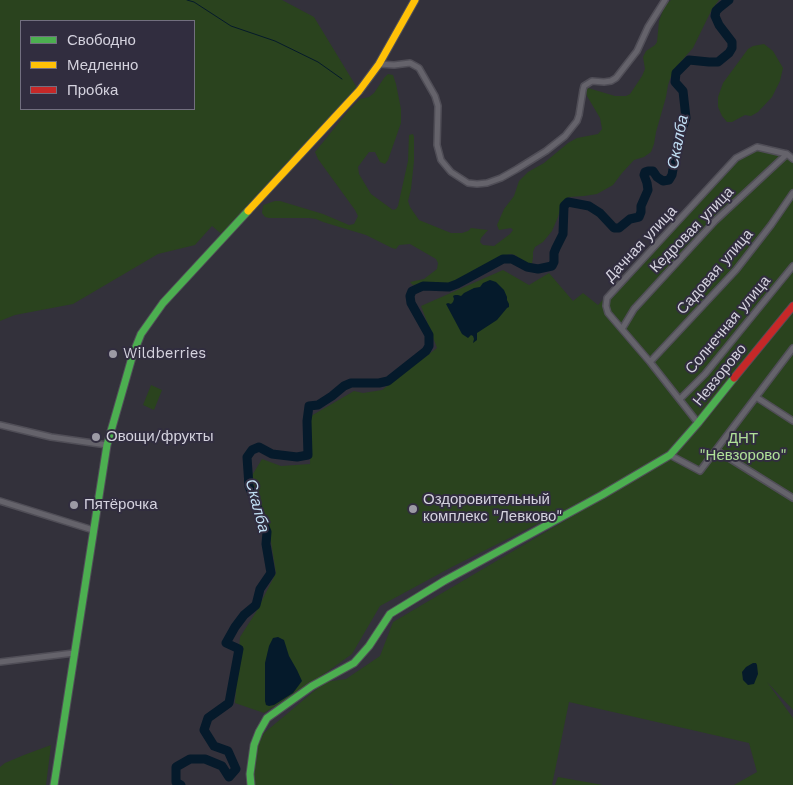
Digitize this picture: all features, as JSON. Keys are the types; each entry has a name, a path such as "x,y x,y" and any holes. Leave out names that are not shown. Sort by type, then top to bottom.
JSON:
{"street":[{"path":"54,785 108,445 133,354 141,334 163,303 359,92 379,64 415,0"},
{"path":"379,64 410,63 419,68 430,86 438,106 437,146 441,160 450,172 468,183 487,183 517,169 546,151 565,136 577,121 584,86 592,82 611,81 616,78 637,51 648,27 665,0"},
{"name":"Дачная улица","path":"698,423 608,313 606,306 607,298 736,158 758,147 787,154 793,159"},
{"name":"Кедровая улица","path":"622,329 634,309 715,221 787,154"},
{"name":"Садовая улица","path":"650,362 736,270 793,193"},
{"name":"Солнечная улица","path":"680,399 705,374 793,266"},
{"name":"Невзорово","path":"251,785 250,774 254,745 258,732 267,718 312,686 354,663 369,646 390,614 444,581 668,457 793,306"},
{"path":"668,457 700,471 793,348"},
{"path":"756,396 793,421"},
{"path":"0,425 51,437 108,445"},
{"path":"716,450 793,498"},
{"path":"0,501 93,530"},
{"path":"0,662 74,653"}],"green space":[{"path":"0,0 282,0 314,17 359,91 225,237 212,226 195,245 158,254 73,304 15,315 0,321"},
{"path":"671,0 719,0 712,9 693,48 676,67 671,76 651,152 644,157 634,160 613,185 597,194 569,197 562,202 552,231 543,242 535,247 532,264 529,265 515,255 510,254 482,266 454,282 413,285 410,282 424,279 437,269 438,263 436,259 410,244 399,245 396,249 366,235 316,219 269,218 265,217 262,213 263,205 280,201 323,214 349,225 354,224 358,216 355,210 318,159 315,152 349,110 360,99 369,97 374,93 388,74 393,75 396,84 401,109 401,123 385,164 380,162 375,152 369,152 358,167 359,174 371,194 393,210 396,209 408,161 409,135 413,134 414,161 408,201 419,220 451,233 462,233 471,228 488,230 480,242 483,245 494,246 513,230 511,228 499,230 497,225 504,209 514,196 519,181 528,172 544,163 568,143 577,138 598,134 602,129 600,118 587,96 586,91 588,88 615,96 630,94 645,69 643,57 646,51 657,42 659,21 665,5"},
{"path":"764,44 773,51 783,68 780,81 772,97 758,112 751,116 745,115 732,122 727,122 718,107 718,97 723,83 748,49"},
{"name":"ДНТ \"Невзорово\"","path":"762,147 781,150 793,156 793,710 767,682 793,718 793,785 734,785 757,772 749,743 569,702 552,785 393,785 388,783 391,785 253,785 255,750 264,733 325,682 346,679 380,656 393,622 671,458 450,568 380,606 352,654 309,685 264,713 235,703 240,637 256,612 276,573 271,542 251,477 262,459 281,466 310,464 311,416 354,391 363,393 382,390 437,348 421,306 503,270 529,285 549,273 573,301 583,293 598,305 733,160"},
{"path":"151,385 162,390 154,410 143,405"},
{"path":"51,745 46,785 0,785 0,767 5,763"},
{"path":"558,777 603,785 555,785"}],"water":[{"path":"490,280 496,282 504,290 509,307 497,320 477,333 477,340 473,343 473,336 471,335 468,338 462,334 446,304 453,302 453,296 461,296"},
{"path":"278,637 284,640 289,656 302,681 293,693 274,705 269,706 266,705 265,701 265,663 273,638"},
{"path":"753,663 757,665 758,674 754,684 748,685 743,680 742,672"}],"waterway":[{"path":"187,0 194,2 231,26 275,41 318,62 342,79"},
{"name":"Скалба","path":"181,785 176,782 176,767 190,759 205,759 222,766 229,777 236,769 228,751 214,746 204,730 208,718 229,703 239,649 226,643 244,615 256,605 260,589 271,573 266,544 267,532 249,486 247,457 252,450 259,447 272,454 297,457 308,455 307,421 309,406 318,405 351,383 379,383 388,381 426,351 429,346 429,335 411,303 410,296 412,291 423,286 449,287 503,259 512,259 527,267 538,269 552,266 554,253 563,234 564,206 568,202 589,206 600,213 614,228 619,228 630,219 639,217 641,206 648,190 645,172 653,171 663,181 669,180 672,175 678,141 686,118 683,91 675,82 676,73 689,60 718,62 732,48 732,42 719,25 715,16 716,11 729,0"}],"traffic: fast":[{"path":"54,785 107,445 133,354 141,334 163,303 248,211"},
{"path":"251,785 250,774 254,745 267,718 312,686 354,663 369,646 390,614 444,581 602,495 670,455 734,378"}],"traffic: slow":[{"path":"248,211 359,91 379,64 415,0"}],"traffic: jam":[{"path":"734,378 793,306"}],"place":[{"name":"Wildberries","path":"113,354"},
{"name":"Овощи/фрукты","path":"96,437"},
{"name":"Пятёрочка","path":"74,505"},
{"name":"Оздоровительный комплекс \"Левково\"","path":"413,509"}]}
